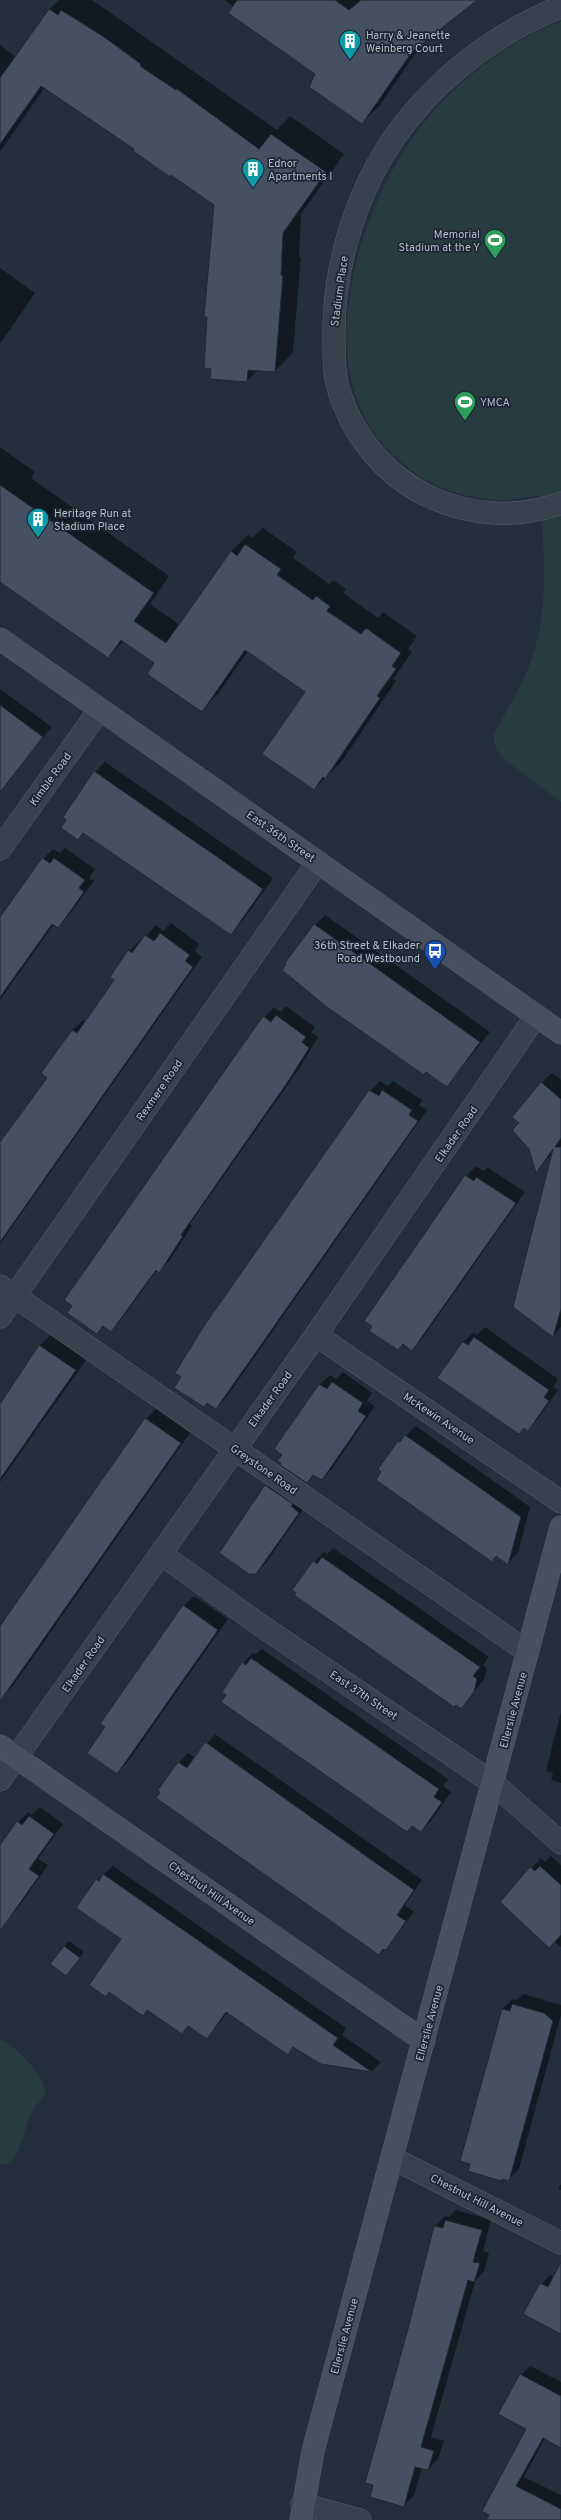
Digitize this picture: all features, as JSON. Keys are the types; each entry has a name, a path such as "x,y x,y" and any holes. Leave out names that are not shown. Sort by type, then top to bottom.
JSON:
{"street":[{"name":"Stadium Place","path":"561,7 515,28 480,51 454,71 429,95 407,120 376,168 353,222 339,276 333,329 337,382 345,407 354,427 370,450 400,480 411,488 439,501 468,510 524,514 561,503"},
{"name":"East 36th Street","path":"0,639 561,1033"},
{"name":"Kimble Road","path":"0,849 100,709"},
{"name":"Rexmere Road","path":"0,1317 7,1291 318,862"},
{"name":"Elkader Road","path":"0,1780 8,1752 161,1554 316,1335 536,1016"},
{"name":"Greystone Road","path":"7,1291 528,1652"},
{"name":"McKewin Avenue","path":"316,1335 561,1502"},
{"name":"Ellerslie Avenue","path":"301,2512 315,2443 561,1527"},
{"name":"East 37th Street","path":"161,1554 260,1625 493,1783 561,1843"},
{"name":"Chestnut Hill Avenue","path":"8,1752 424,2041"},
{"name":"Chestnut Hill Avenue","path":"392,2158 561,2243"},
{"path":"301,2512 360,2520"}],"green space":[{"name":"YMCA","path":"561,21 561,802 505,760 497,751 494,741 494,733 518,690 533,657 540,626 543,608 544,570 540,495 498,500 468,496 433,484 403,464 372,430 354,389 347,344 350,296 360,248 377,202 398,160 423,124 468,77 522,39"},
{"path":"0,2039 13,2047 29,2062 45,2087 45,2094 43,2098 29,2117 17,2153 7,2164 0,2164"}],"building":[{"name":"Harry & Jeanette Weinberg Court","path":"237,0 335,0 349,10 361,0 477,0 412,52 362,124 309,87 315,74 228,13"},
{"name":"Ednor Apartments I","path":"49,9 58,15 61,10 104,37 141,64 140,66 176,90 177,89 259,149 271,134 326,172 283,233 281,275 283,275 275,372 248,370 247,382 210,379 211,369 204,368 207,317 204,317 214,205 171,175 170,177 133,151 134,149 41,86 0,144 0,78"},
{"path":"0,485 154,593 134,621 166,643 231,551 237,556 245,544 281,569 277,575 313,600 316,596 330,606 327,611 361,634 366,628 401,653 392,666 396,669 377,696 380,698 325,779 323,777 314,790 262,754 305,692 245,650 202,712 147,674 154,663 121,640 108,658 0,582"},
{"path":"0,705 43,737 0,792"},
{"path":"94,771 263,889 231,935 83,833 78,840 61,828 66,820 63,817"},
{"path":"42,858 50,863 54,858 85,880 79,888 84,892 58,928 52,924 0,997 0,917"},
{"path":"314,924 480,1042 447,1087 426,1072 424,1075 327,1007 282,970 286,964 285,963"},
{"path":"160,933 190,955 185,961 193,967 0,1242 0,1142 47,1078 41,1073 72,1030 77,1033 114,980 110,977 128,950 132,953 145,935 154,941"},
{"path":"276,1015 306,1037 302,1042 309,1048 289,1080 181,1235 183,1236 159,1273 156,1270 111,1332 103,1326 97,1334 67,1313 72,1306 64,1300 263,1016 271,1022"},
{"path":"541,1082 561,1099 561,1138 555,1147 561,1147 561,1309 553,1337 513,1307 553,1149 536,1173 529,1149 512,1130 519,1123 512,1117"},
{"path":"369,1090 379,1096 382,1090 412,1110 409,1115 418,1121 216,1409 207,1403 204,1407 174,1388 181,1377 175,1373 204,1326"},
{"path":"465,1175 474,1181 476,1177 516,1203 412,1351 403,1344 398,1350 369,1331 372,1326 364,1321"},
{"path":"474,1337 549,1390 544,1397 549,1401 528,1431 524,1428 519,1434 437,1378 461,1344 463,1342 468,1345"},
{"path":"39,1345 76,1370 0,1479 0,1404"},
{"path":"332,1382 363,1403 358,1411 366,1416 322,1480 313,1475 307,1483 280,1465 281,1463 277,1461 282,1455 274,1449 319,1384 327,1389"},
{"path":"145,1418 181,1443 0,1701 0,1626"},
{"path":"405,1435 521,1517 508,1565 496,1556 492,1562 376,1480 381,1472 378,1469 398,1441 400,1442"},
{"path":"265,1485 293,1504 291,1506 299,1513 256,1574 249,1574 219,1553"},
{"path":"322,1557 480,1667 473,1676 477,1679 474,1692 461,1709 456,1705 454,1707 294,1595 296,1593 292,1590 313,1561 317,1564"},
{"path":"183,1605 218,1630 117,1774 87,1753 105,1727 100,1724"},
{"path":"251,1658 439,1789 434,1797 442,1802 421,1832 412,1826 407,1832 221,1702 226,1695 222,1692 242,1662 246,1665"},
{"path":"205,1742 414,1890 397,1915 406,1921 386,1950 383,1949 379,1955 156,1798 160,1792 158,1790 178,1762 187,1768"},
{"path":"29,1816 54,1834 29,1869 39,1876 0,1931 0,1845 17,1821 22,1825"},
{"path":"540,1866 561,1885 561,1935 549,1948 500,1902 530,1867 535,1871"},
{"path":"103,1874 338,2038 333,2045 372,2072 321,2064 293,2047 288,2055 226,2012 207,2039 188,2026 182,2034 147,2010 143,2016 109,1992 106,1997 89,1985 121,1939 76,1908 96,1879 99,1881"},
{"path":"64,1946 80,1958 66,1976 50,1964"},
{"path":"512,2004 544,2013 553,2021 509,2181 502,2179 501,2181 468,2171 470,2164 460,2161 502,2009 510,2011"},
{"path":"445,2220 482,2230 473,2262 480,2263 474,2282 468,2280 421,2447 434,2451 428,2470 415,2467 404,2507 370,2497 373,2485 365,2483 408,2329 434,2226 443,2228"},
{"path":"561,2262 561,2334 523,2314 540,2283 548,2287"},
{"path":"520,2374 561,2396 561,2448 543,2438 516,2486 561,2509 561,2520 486,2520 489,2515 482,2511 526,2429 498,2414"}],"place":[{"name":"Harry & Jeanette Weinberg Court","path":"350,60"},
{"name":"Ednor Apartments I","path":"253,188"},
{"name":"Memorial Stadium at the Y","path":"495,260"},
{"name":"YMCA","path":"465,422"},
{"name":"Heritage Run at Stadium Place","path":"38,538"},
{"name":"36th Street & Elkader Road Westbound","path":"435,970"}]}
